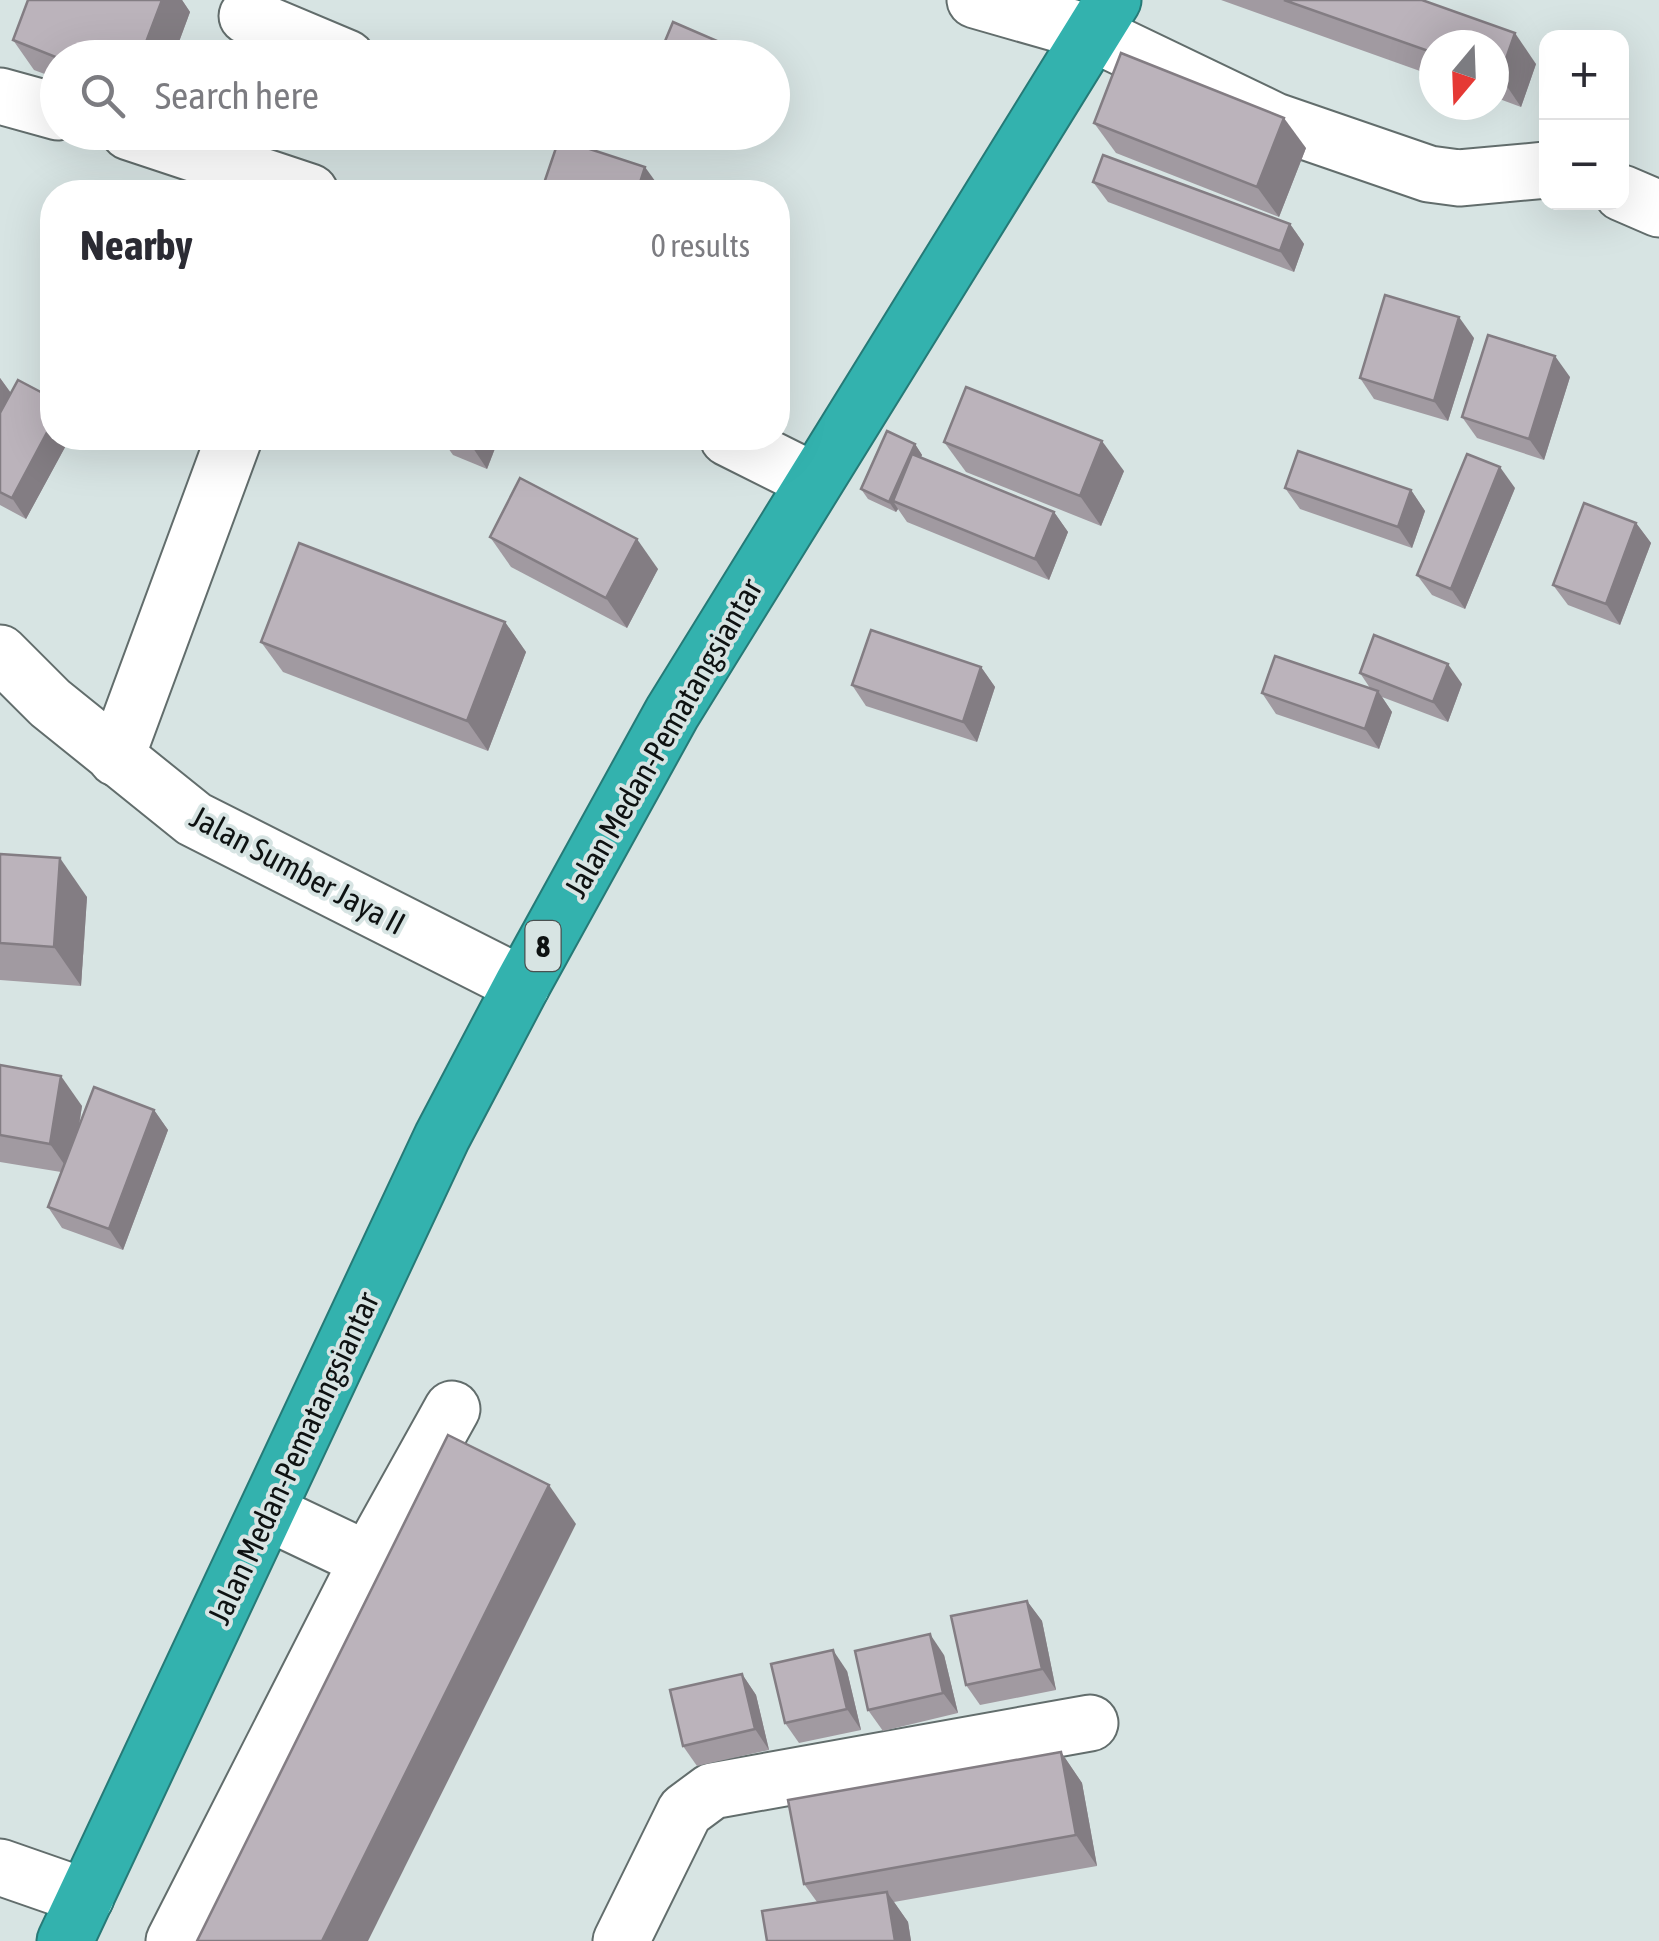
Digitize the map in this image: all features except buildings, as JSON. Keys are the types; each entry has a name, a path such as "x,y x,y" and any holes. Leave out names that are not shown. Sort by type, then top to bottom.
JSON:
{"highway":[{"name":"Jalan Medan-Pematangsiantar","path":"76,1919 442,1137 522,985 672,713 1104,17"}],"street":[{"path":"974,0 1104,17 1275,121 1429,174 1459,178 1539,171"},
{"path":"244,25 291,40"},
{"path":"0,96 40,107"},
{"path":"216,150 283,180"},
{"path":"1629,195 1659,209"},
{"path":"116,758 230,450"},
{"path":"752,450 814,481"},
{"name":"Jalan Sumber Jaya II","path":"0,653 116,758 194,819 522,985"},
{"path":"174,1941 368,1560 452,1409"},
{"path":"268,1513 368,1560"},
{"path":"621,1941 685,1810 712,1791 1090,1724"},
{"path":"0,1868 76,1919"}]}
